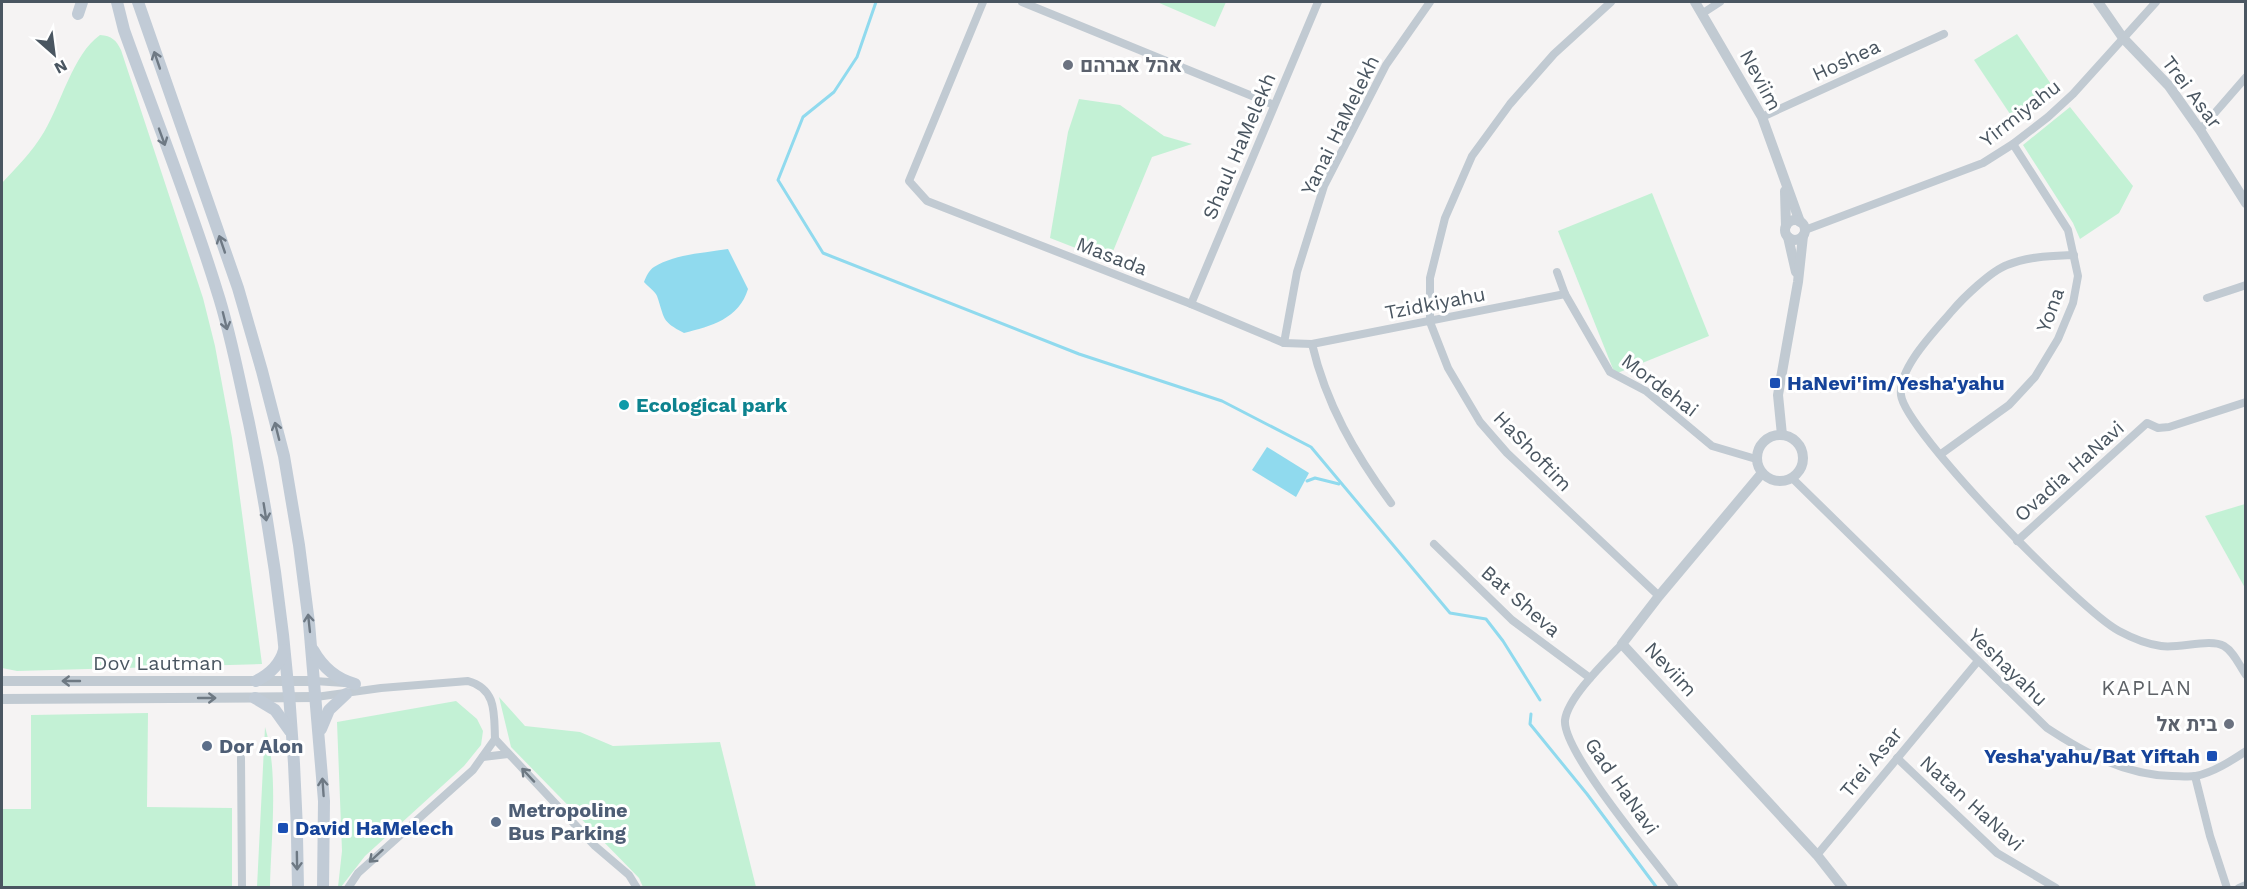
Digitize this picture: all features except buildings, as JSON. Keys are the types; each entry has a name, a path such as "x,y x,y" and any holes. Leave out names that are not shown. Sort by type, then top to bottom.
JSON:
{"main road":[{"path":"78,14 82,2"},
{"path":"117,2 124,30 218,292 259,471 288,681 293,740 298,888"},
{"path":"138,2 238,288 284,456 299,545 316,697 324,801 323,888"},
{"path":"256,681 277,665 284,646"},
{"path":"311,647 333,674 355,684"},
{"path":"319,736 327,713 346,694"},
{"path":"255,698 275,710 286,723 293,740"}],"street":[{"name":"Masada","path":"983,2 909,181 927,201 1191,304 1284,343 1312,344"},
{"path":"1022,2 1274,105"},
{"name":"Shaul HaMelekh","path":"1191,304 1318,2"},
{"name":"Yanai HaMelekh","path":"1284,343 1298,272 1323,186 1386,65 1430,2"},
{"name":"HaShoftim","path":"1611,2 1554,54 1510,104 1473,156 1445,218 1430,278 1431,322 1448,368 1480,422 1507,453 1659,596"},
{"name":"Neviim","path":"1695,2 1762,117 1802,229 1798,282 1778,395 1782,435"},
{"path":"1703,13 1720,2"},
{"name":"Trei Asar","path":"2098,2 2124,38 2169,86 2246,203"},
{"name":"Yirmiyahu","path":"1802,229 1983,163 2013,144 2056,110 2156,2"},
{"name":"Hoshea","path":"1762,117 1944,34"},
{"path":"2200,130 2246,77"},
{"name":"Yona","path":"1941,454 2009,405 2035,376 2058,339 2073,303 2078,276 2068,230 2013,144"},
{"name":"Neviim","path":"1784,182 1787,232 1798,282"},
{"path":"1794,220 1802,229 1797,240 1787,232 1794,220"},
{"path":"2074,255 2038,256 2006,265 1960,302 1925,342 1902,381 1901,395 1911,418 2017,541 2078,599 2116,630 2143,642 2163,647 2213,643 2222,645 2231,651 2246,675"},
{"name":"Mordehai","path":"1557,272 1565,294 1610,372 1646,391 1712,446 1756,459"},
{"path":"2207,298 2246,285"},
{"name":"Tzidkiyahu","path":"1312,344 1565,294"},
{"path":"1312,344 1319,375 1340,423 1363,465 1391,503"},
{"name":"Ovadia HaNavi","path":"2017,541 2147,423 2158,428 2169,427 2246,402"},
{"path":"1782,435 1798,444 1803,457 1802,465 1792,478 1770,480 1762,473 1756,459 1760,446 1765,440 1772,436 1782,435"},
{"name":"Neviim","path":"1762,473 1622,644 1818,855"},
{"name":"Yeshayahu","path":"1792,478 2047,728 2098,759 2127,769 2161,776 2195,776 2214,770 2246,751"},
{"name":"Bat Sheva","path":"1434,544 1512,620 1590,678"},
{"name":"Gad HaNavi","path":"1622,644 1590,678 1571,705 1565,719 1566,734 1585,770 1675,888"},
{"name":"Trei Asar","path":"1818,855 1978,661"},
{"name":"Dov Lautman","path":"2,681 314,681"},
{"path":"314,681 381,688"},
{"path":"316,697 456,681 478,684 487,692 492,701 495,740 595,846 629,875 637,888"},
{"name":"Dov Lautman","path":"2,699 316,697"},
{"path":"348,888 358,873 473,770 495,740"},
{"path":"483,757 508,754"},
{"path":"241,758 242,888"},
{"name":"Natan HaNavi","path":"1897,758 1997,853 2056,888"},
{"path":"2195,776 2210,836 2227,888"},
{"path":"1818,855 1843,888"},
{"path":"2239,888 2246,885"}],"green space":[{"path":"1157,2 1226,2 1215,27"},
{"path":"2017,34 2055,90 2012,117 1974,60"},
{"path":"100,35 113,39 121,50 203,298 215,346 232,438 262,664 17,671 2,668 2,183 39,139 82,54"},
{"path":"1079,99 1120,105 1164,136 1192,144 1152,157 1109,261 1050,238 1068,132"},
{"path":"2070,107 2133,186 2119,213 2080,239 2073,223 2023,145"},
{"path":"1652,193 1709,336 1615,374 1558,231"},
{"path":"2246,504 2245,588 2205,516"},
{"path":"499,697 525,726 580,732 613,746 720,742 756,887 643,887 639,878 511,747"},
{"path":"456,701 477,719 483,731 481,745 464,766 365,856 341,887 338,887 342,851 337,722"},
{"path":"148,713 147,807 232,808 232,887 2,887 2,809 31,809 31,715"},
{"path":"265,727 272,764 273,785 270,887 257,887"}],"water":[{"path":"728,249 748,289 738,308 723,320 684,333 667,322 656,294 644,282 649,272 671,259"},
{"path":"1267,447 1309,473 1296,497 1252,470"}],"waterway":[{"path":"876,2 857,57 834,92 803,117 778,180 823,253 1079,354 1222,401 1311,447 1450,613 1486,619 1503,641 1540,700"},
{"path":"1307,481 1315,478 1339,484"},
{"path":"1531,714 1530,724 1587,794 1657,888"}],"place":[{"name":"אהל אברהם","path":"1068,65"},
{"name":"HaNevi'im/Yesha'yahu","path":"1775,383"},
{"name":"Ecological park","path":"624,405"},
{"name":"בית אל","path":"2229,724"},
{"name":"Dor Alon","path":"207,746"},
{"name":"Yesha'yahu/Bat Yiftah","path":"2212,756"},
{"name":"Metropoline Bus Parking","path":"496,822"},
{"name":"David HaMelech","path":"283,828"}],"district":[{"name":"KAPLAN","path":"2147,687"}]}
